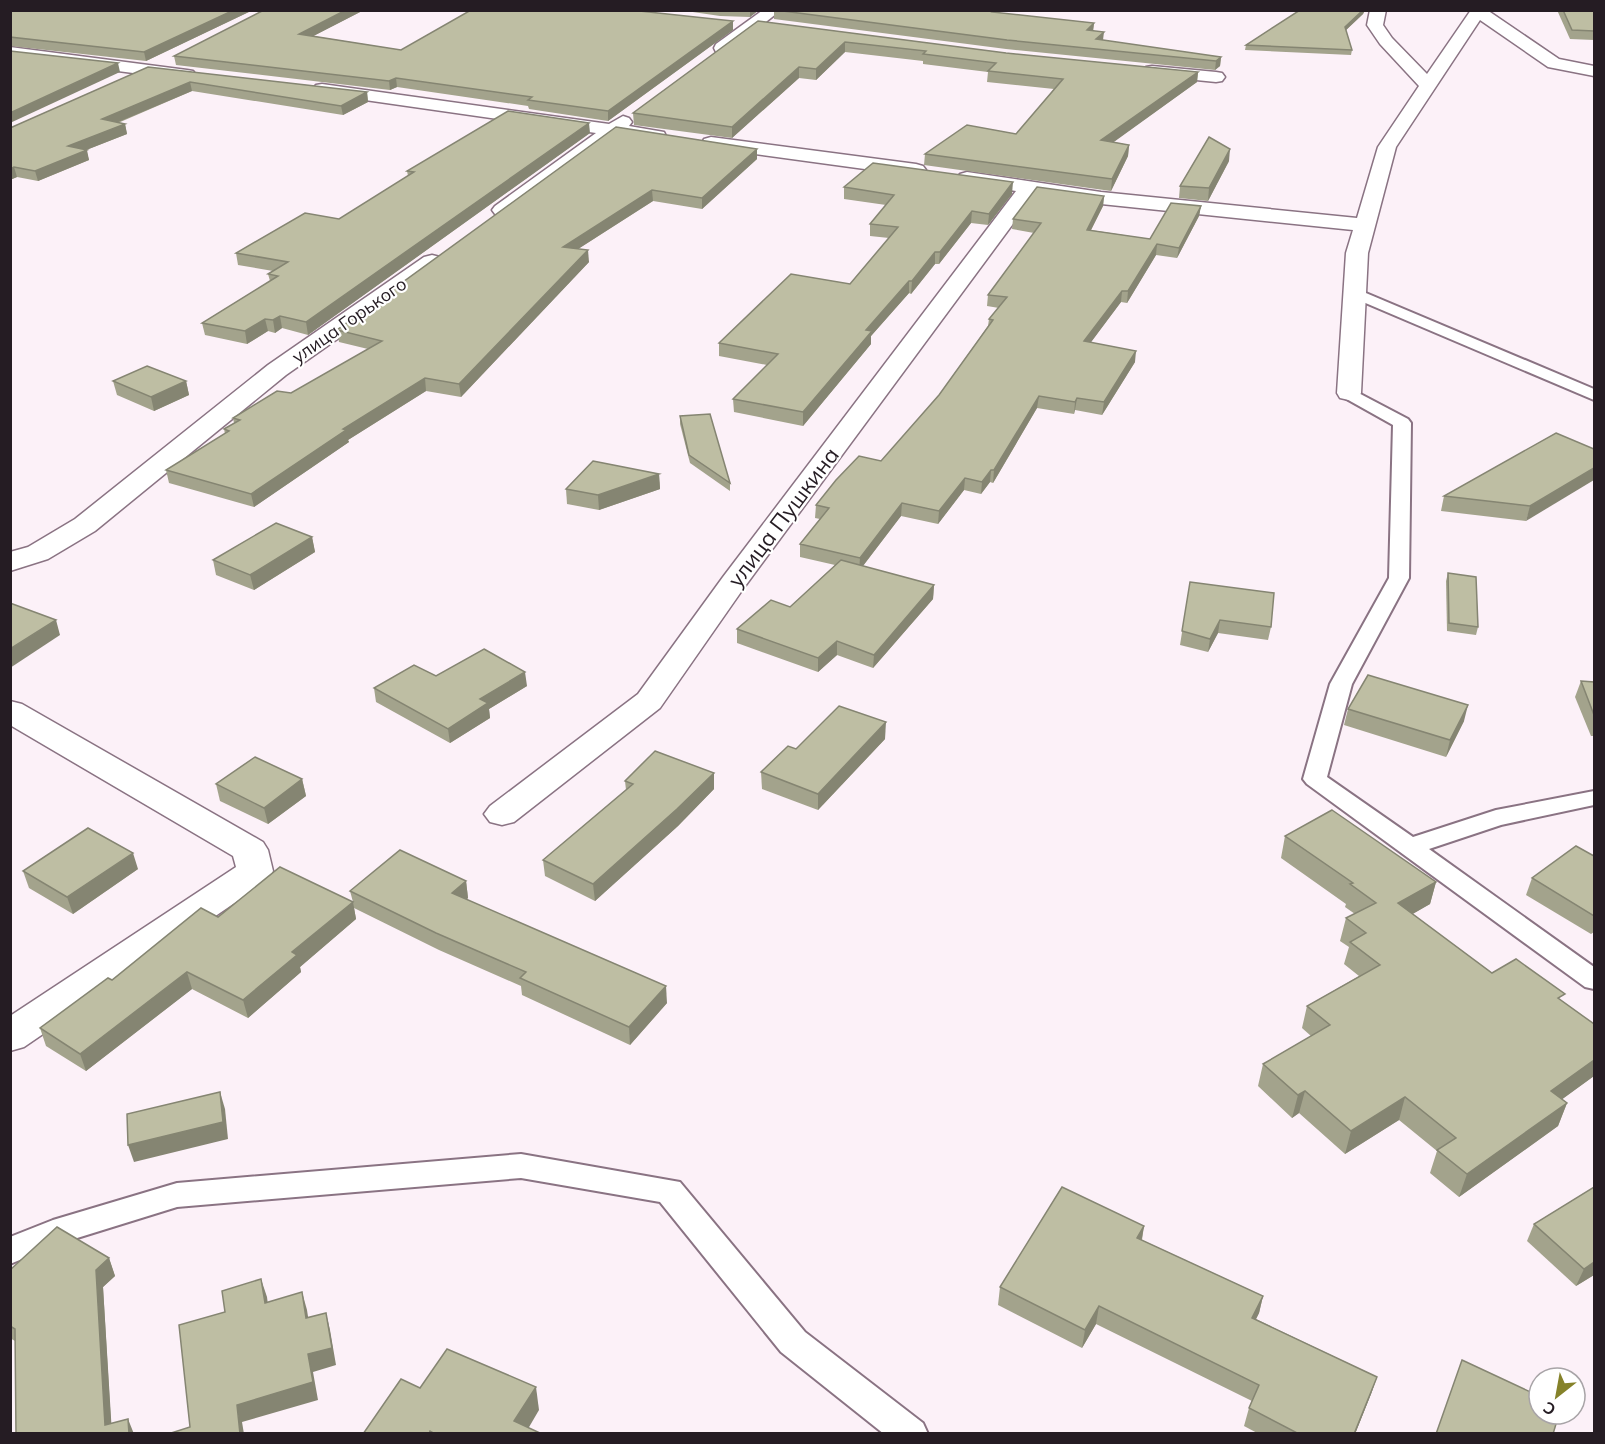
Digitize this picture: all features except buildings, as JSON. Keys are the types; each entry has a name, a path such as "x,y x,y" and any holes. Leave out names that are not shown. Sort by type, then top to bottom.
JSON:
{"street":[{"path":"1378,10 1375,25 1386,41 1428,85"},
{"path":"1349,393 1357,253 1387,147 1479,11 1554,63 1591,73"},
{"path":"732,23 756,24 777,19"},
{"path":"708,59 756,24"},
{"path":"10,52 202,76"},
{"path":"114,85 177,55"},
{"path":"1137,70 1216,77"},
{"path":"305,87 943,174 1101,198 1364,225"},
{"path":"482,225 641,108"},
{"name":"улица Пушкина","path":"502,814 649,701 733,583 1030,187"},
{"name":"улица Горького","path":"10,562 38,553 85,525 277,370 453,246"},
{"path":"10,711 250,850 255,871 10,1036"}],"lane":[{"path":"1354,293 1594,395"},
{"path":"1349,393 1402,423 1399,578 1341,684 1315,779 1594,980"},
{"path":"1410,847 1496,819 1594,798"},
{"path":"10,1251 53,1233 177,1195 521,1166 669,1191 793,1342 911,1434"}]}
